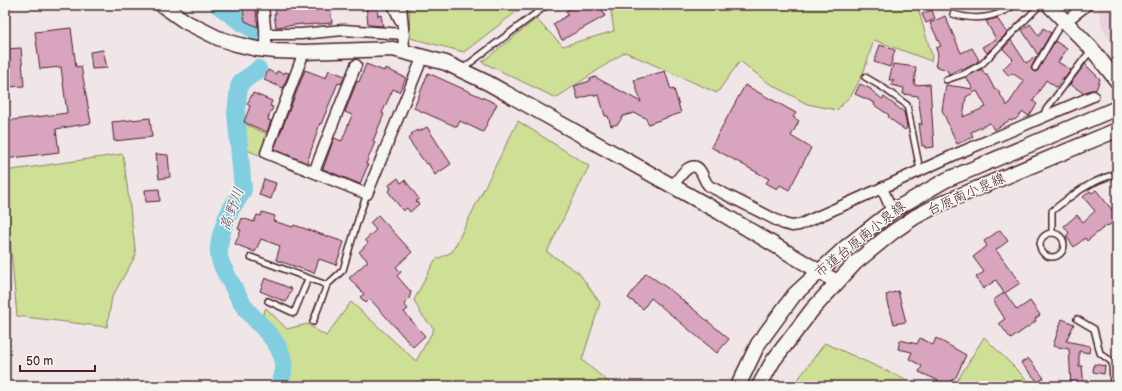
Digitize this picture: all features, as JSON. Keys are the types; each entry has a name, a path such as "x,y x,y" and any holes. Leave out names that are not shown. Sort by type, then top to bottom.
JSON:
{"street":[{"path":"162,5 186,22 218,38 246,47 267,51 304,52 393,49 446,63 488,83 672,186 837,282"},
{"path":"263,5 267,51"},
{"path":"393,5 403,31"},
{"path":"401,5 404,51"},
{"path":"1049,5 1092,49 1117,81"},
{"path":"1065,20 1087,5"},
{"path":"266,34 301,34 342,30 403,31"},
{"path":"304,52 266,153 367,194 423,56"},
{"path":"314,172 356,65"},
{"path":"672,186 683,172 694,166 698,168 709,186 784,224 792,226 799,225 920,170 1093,96"},
{"name":"市道台原南小泉線","path":"738,386 758,344 794,295 846,247 892,211 946,180 1117,108"},
{"name":"台原南小泉線","path":"759,386 773,361 812,310 855,263 893,232 940,204 1117,130"},
{"path":"882,188 892,211"}],"lane":[{"path":"462,70 547,5"},
{"path":"953,14 965,18 986,17 1002,13 1015,5"},
{"path":"946,80 964,74 982,64 1040,5"},
{"path":"1035,68 1065,20"},
{"path":"1045,111 1092,49"},
{"path":"865,77 907,105 920,170"},
{"path":"1052,232 1052,211 1075,193 1102,178 1117,174"},
{"path":"313,322 327,285 343,270 367,194"},
{"path":"1052,232 1059,235 1064,245 1061,252 1050,257 1041,250 1040,242 1044,235 1052,232"},
{"path":"251,257 327,285"},
{"path":"268,301 294,313 308,279"},
{"path":"1077,319 1094,329 1100,353 1112,362 1113,386"}],"shaded area":[{"path":"1098,5 1117,5 1117,52 1102,27"}],"green space":[{"path":"409,5 525,5 464,52 410,38"},
{"path":"610,5 917,5 932,56 931,61 874,40 863,74 852,94 837,110 807,104 767,82 740,61 717,93 625,52 556,98 482,62 536,19 563,46 614,31"},
{"path":"518,121 589,166 547,252 579,273 600,303 582,360 613,386 282,386 286,366 285,357 279,343 260,321 266,308 287,329 307,324 326,336 351,302 416,361 434,329 421,314 414,300 435,260 452,252"},
{"path":"243,123 267,134 261,156 247,150"},
{"path":"123,154 136,255 112,297 107,327 17,316 5,171"},
{"path":"984,337 1029,382 1036,386 954,386"},
{"path":"825,343 920,386 793,386"}],"building":[{"path":"242,5 255,5 258,27 245,21"},
{"path":"275,5 330,5 332,23 276,27 274,14 276,14"},
{"path":"366,5 377,5 378,16 381,15 383,26 368,24"},
{"path":"577,5 600,5 605,16 562,40 553,24 568,15 566,11"},
{"path":"932,10 935,19 926,23 922,14"},
{"path":"945,16 961,53 972,48 979,60 963,70 962,68 949,74 947,70 935,66 938,55 936,48 941,46 930,23"},
{"path":"997,18 1007,33 987,53 982,47 996,39 986,21"},
{"path":"1030,24 1039,36 1043,28 1051,33 1038,55 1022,30"},
{"path":"71,28 76,67 81,66 91,123 56,129 59,152 5,159 5,121 67,113 61,67 40,69 35,32"},
{"path":"1011,40 1026,63 1037,56 1031,68 1035,72 1038,70 1055,41 1067,49 1058,62 1071,70 1056,87 1046,80 1033,101 1037,104 1029,116 1023,112 1015,120 1010,120 994,130 990,123 971,132 973,137 957,144 942,110 946,85 973,89 966,77 982,69 995,90 997,89 1007,106 1024,81 1012,73 1009,76 1003,69 1013,59 1003,49","holes":["977,91 986,107 963,117 966,97"]},
{"path":"880,45 895,50 890,67 874,62"},
{"path":"21,48 24,86 9,87 5,49"},
{"path":"103,50 107,68 92,69 90,52"},
{"path":"366,64 384,71 385,68 406,78 399,92 393,89 382,113 384,114 373,141 375,142 360,184 323,169 334,138 342,141 352,115 345,112 357,81 359,82"},
{"path":"893,64 916,67 914,85 930,84 934,147 925,148 925,146 922,146 919,123 922,125 918,96 903,94 904,88 891,85 894,80 889,80"},
{"path":"1085,64 1100,79 1096,90 1083,93 1070,84"},
{"path":"268,70 276,74 277,71 284,74 285,72 289,73 283,88 264,80"},
{"path":"305,70 326,78 329,70 345,76 341,84 338,83 321,124 320,123 307,163 274,149"},
{"path":"665,71 671,90 674,89 681,113 648,124 646,118 634,113 623,116 618,124 611,126 608,116 605,116 599,95 595,96 594,94 578,99 574,86 590,81 590,79 595,77 641,102 634,80"},
{"path":"428,73 497,104 483,132 460,121 457,127 414,108"},
{"path":"860,84 871,89 882,99 884,97 904,112 907,127 905,130 888,117 889,115 874,105 875,103 855,94"},
{"path":"745,85 796,113 793,117 799,121 791,136 811,148 789,190 780,185 777,189 766,183 769,179 711,147"},
{"path":"253,93 272,101 270,106 273,107 268,118 268,120 271,121 267,132 244,122 250,106 247,104"},
{"path":"150,118 152,137 114,141 112,122"},
{"path":"427,127 451,164 435,175 428,163 426,164 408,139 412,136 411,134 417,130 418,132"},
{"path":"156,154 168,155 170,177 159,179"},
{"path":"398,178 401,183 405,180 419,199 416,201 419,204 410,212 407,208 403,211 388,191 391,189 389,185"},
{"path":"264,179 276,183 271,199 259,195"},
{"path":"159,189 160,201 146,202 145,190"},
{"path":"1096,190 1117,216 1117,219 1087,241 1085,238 1074,247 1066,236 1069,233 1064,226 1077,215 1083,222 1095,211 1083,197 1090,191 1092,193"},
{"path":"262,212 275,216 273,221 293,227 294,225 344,242 336,265 319,259 314,273 276,260 280,246 261,239 255,252 235,244 241,230 238,229 242,218 254,222 257,215 261,216"},
{"path":"378,215 412,252 396,267 401,272 397,276 411,292 409,299 404,304 408,309 404,312 425,336 413,347 370,299 366,303 360,297 364,294 349,278 368,261 359,252 368,243 365,240 376,230 370,223"},
{"path":"1000,230 1008,241 996,250 1020,283 1005,293 1017,310 1030,301 1040,315 1035,319 1036,321 1011,339 999,323 1005,319 993,300 1004,293 996,280 983,289 976,277 984,272 973,257 987,246 984,241"},
{"path":"646,273 673,292 729,339 717,353 651,298 643,309 628,298"},
{"path":"265,278 292,289 286,302 260,291"},
{"path":"898,291 906,322 894,324 886,295"},
{"path":"1062,319 1074,324 1066,341 1090,346 1089,353 1079,351 1079,366 1082,366 1084,386 1071,385 1069,349 1053,346"},
{"path":"920,338 933,345 936,338 966,355 956,377 946,384 919,372 922,366 909,359 912,352 898,349 900,340 917,344"},
{"path":"1028,358 1044,378 1038,382 1021,363"},
{"path":"1094,364 1105,366 1104,374 1093,372"}],"waterway":[{"name":"高野川","path":"218,5 241,22 258,32 259,36"},
{"name":"高野川","path":"258,69 241,82 239,87 236,113 243,189 232,207 225,224 221,236 219,254 222,267 242,303 268,333 280,351 283,361 283,373 279,386"}]}
